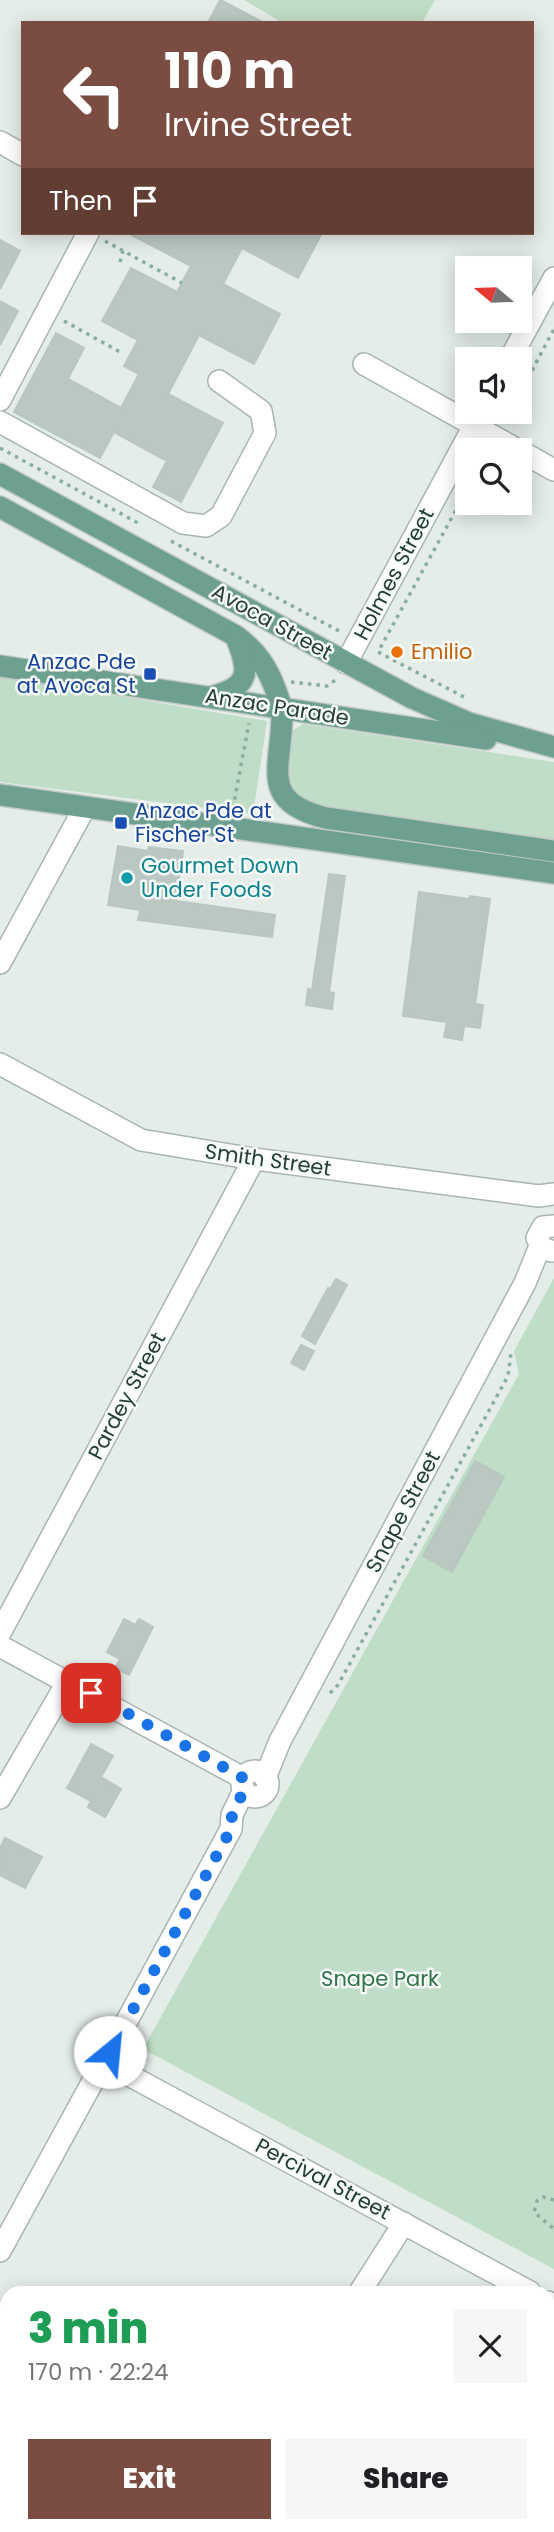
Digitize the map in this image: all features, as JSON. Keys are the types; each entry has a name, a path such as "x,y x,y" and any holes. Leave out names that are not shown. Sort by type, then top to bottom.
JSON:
{"main road":[{"name":"Avoca Street","path":"0,474 412,698 469,723 554,747"},
{"name":"Avoca Street","path":"0,508 236,636 254,650 266,666 282,709"},
{"path":"212,697 236,688 243,680 245,660 236,636"},
{"name":"Anzac Parade","path":"0,666 554,747"},
{"path":"282,709 279,788 286,800 297,809 326,818 554,851"},
{"path":"0,795 554,873"}],"street":[{"path":"0,142 21,154"},
{"path":"0,400 47,311 94,236"},
{"path":"517,347 554,278"},
{"path":"364,364 455,408"},
{"path":"0,422 183,523 206,526 220,516 265,433 261,411 219,381"},
{"name":"Holmes Street","path":"346,663 475,424"},
{"path":"485,424 503,438"},
{"path":"532,457 554,470"},
{"path":"0,963 85,807"},
{"name":"Smith Street","path":"0,1064 141,1140 254,1159 546,1195"},
{"name":"Pardey Street","path":"0,1633 254,1159"},
{"name":"Snape Street","path":"0,2252 108,2063 231,1829 232,1815 252,1783 266,1752 280,1741 525,1283 547,1249 537,1238 540,1230 553,1224"},
{"path":"0,1646 252,1783"},
{"path":"0,1798 68,1681"},
{"name":"Percival Street","path":"108,2063 519,2286"},
{"path":"364,2286 404,2222"}],"path":[{"path":"94,236 182,283"},
{"path":"120,262 123,251"},
{"path":"47,311 122,353"},
{"path":"532,370 554,329"},
{"path":"455,512 379,652 474,702"},
{"path":"286,683 327,686 335,683 346,663"},
{"path":"224,808 233,810 250,717"},
{"path":"329,1694 338,1685 508,1376 511,1351"},
{"path":"139,2040 137,2052 148,2064"},
{"path":"554,2200 543,2197 537,2201 534,2212 554,2230"}],"green space":[{"path":"244,0 435,0 423,21 280,21"},
{"path":"0,676 267,721 253,814 0,782"},
{"path":"303,724 554,762 554,841 330,810 309,803 292,785 289,768 292,731"},
{"name":"Snape Park","path":"554,1278 554,2269 143,2049 519,1374 514,1351"}],"building":[{"path":"221,0 260,21 209,21"},
{"path":"132,235 321,235 298,278 242,248 223,284 280,314 254,364 199,335 168,394 223,423 181,502 153,487 167,461 114,432 100,458 14,412 56,333 84,348 68,379 121,408 139,374 124,366 138,340 102,321 131,268 177,292 191,266"},
{"path":"0,240 20,251 0,289"},
{"path":"0,301 18,311 0,345"},
{"path":"118,846 148,851 149,847 183,851 176,901 275,915 272,937 138,920 140,910 108,905"},
{"path":"329,874 345,876 329,992 334,993 332,1009 306,1005 308,989 312,990"},
{"path":"419,892 490,899 475,1004 483,1005 480,1028 464,1026 462,1040 444,1037 447,1022 403,1016"},
{"path":"336,1279 347,1285 315,1344 302,1336 328,1288 330,1289"},
{"path":"301,1345 314,1351 304,1370 291,1363"},
{"path":"475,1461 504,1477 452,1572 423,1556"},
{"path":"124,1619 135,1625 139,1619 153,1627 129,1675 115,1668 120,1659 107,1652"},
{"path":"91,1744 113,1756 101,1777 121,1789 105,1817 88,1807 91,1801 67,1788"},
{"path":"5,1838 42,1857 25,1888 0,1875 0,1848"}],"place":[{"name":"Emilio","path":"397,652"},
{"name":"Anzac Pde at Avoca St","path":"150,674"},
{"name":"Anzac Pde at Fischer St","path":"121,823"},
{"name":"Gourmet Down Under Foods","path":"127,878"}],"route":[{"path":"91,1693 243,1778 244,1790 232,1815 231,1829 110,2052"}]}
